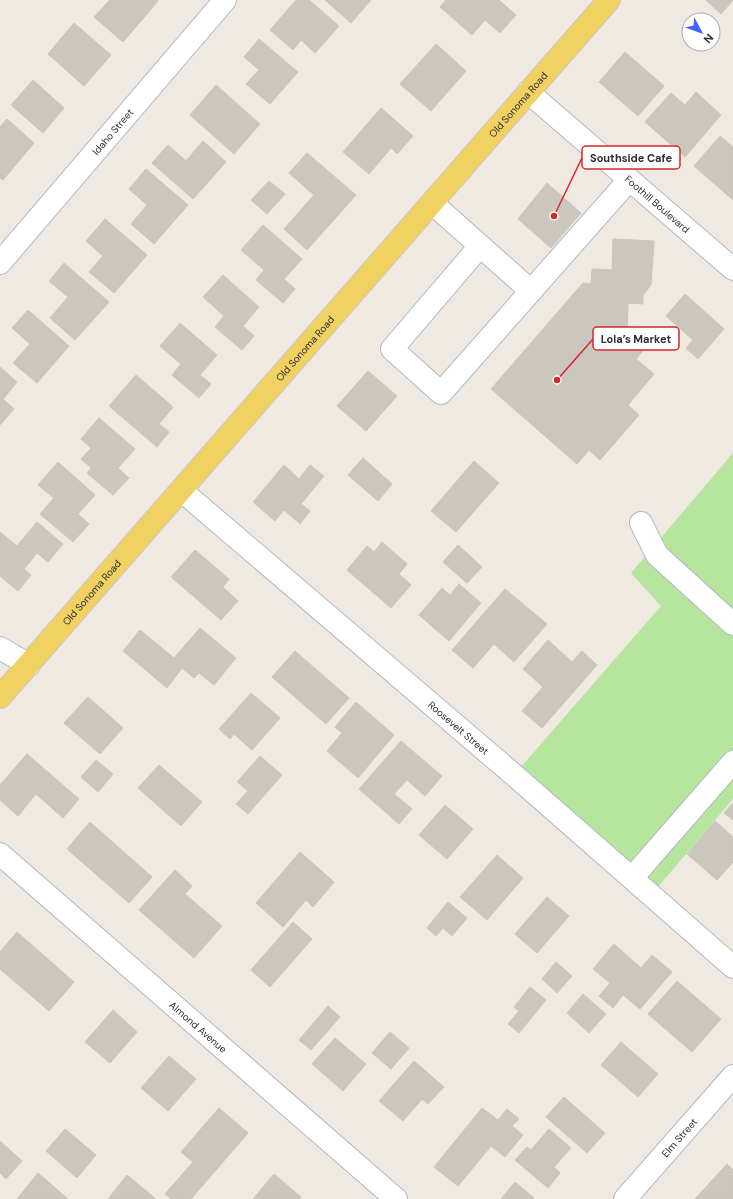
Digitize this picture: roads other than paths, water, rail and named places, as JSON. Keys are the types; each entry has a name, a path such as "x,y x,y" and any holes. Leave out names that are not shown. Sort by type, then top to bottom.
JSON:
{"main road":[{"name":"Old Sonoma Road","path":"0,698 609,0"}],"street":[{"name":"Idaho Street","path":"0,263 225,0"},
{"name":"Foothill Boulevard","path":"528,92 733,269"},
{"path":"480,246 392,349 441,393 630,180"},
{"path":"432,203 531,291"},
{"name":"Roosevelt Street","path":"182,491 508,770 733,967"},
{"path":"641,522 657,554 733,624"},
{"path":"0,648 29,665"},
{"path":"632,878 733,762"},
{"name":"Almond Avenue","path":"0,854 396,1199"},
{"name":"Elm Street","path":"625,1199 733,1076"}],"place":[{"name":"Southside Cafe","path":"554,216"},
{"name":"Lola’s Market","path":"557,380"}]}
